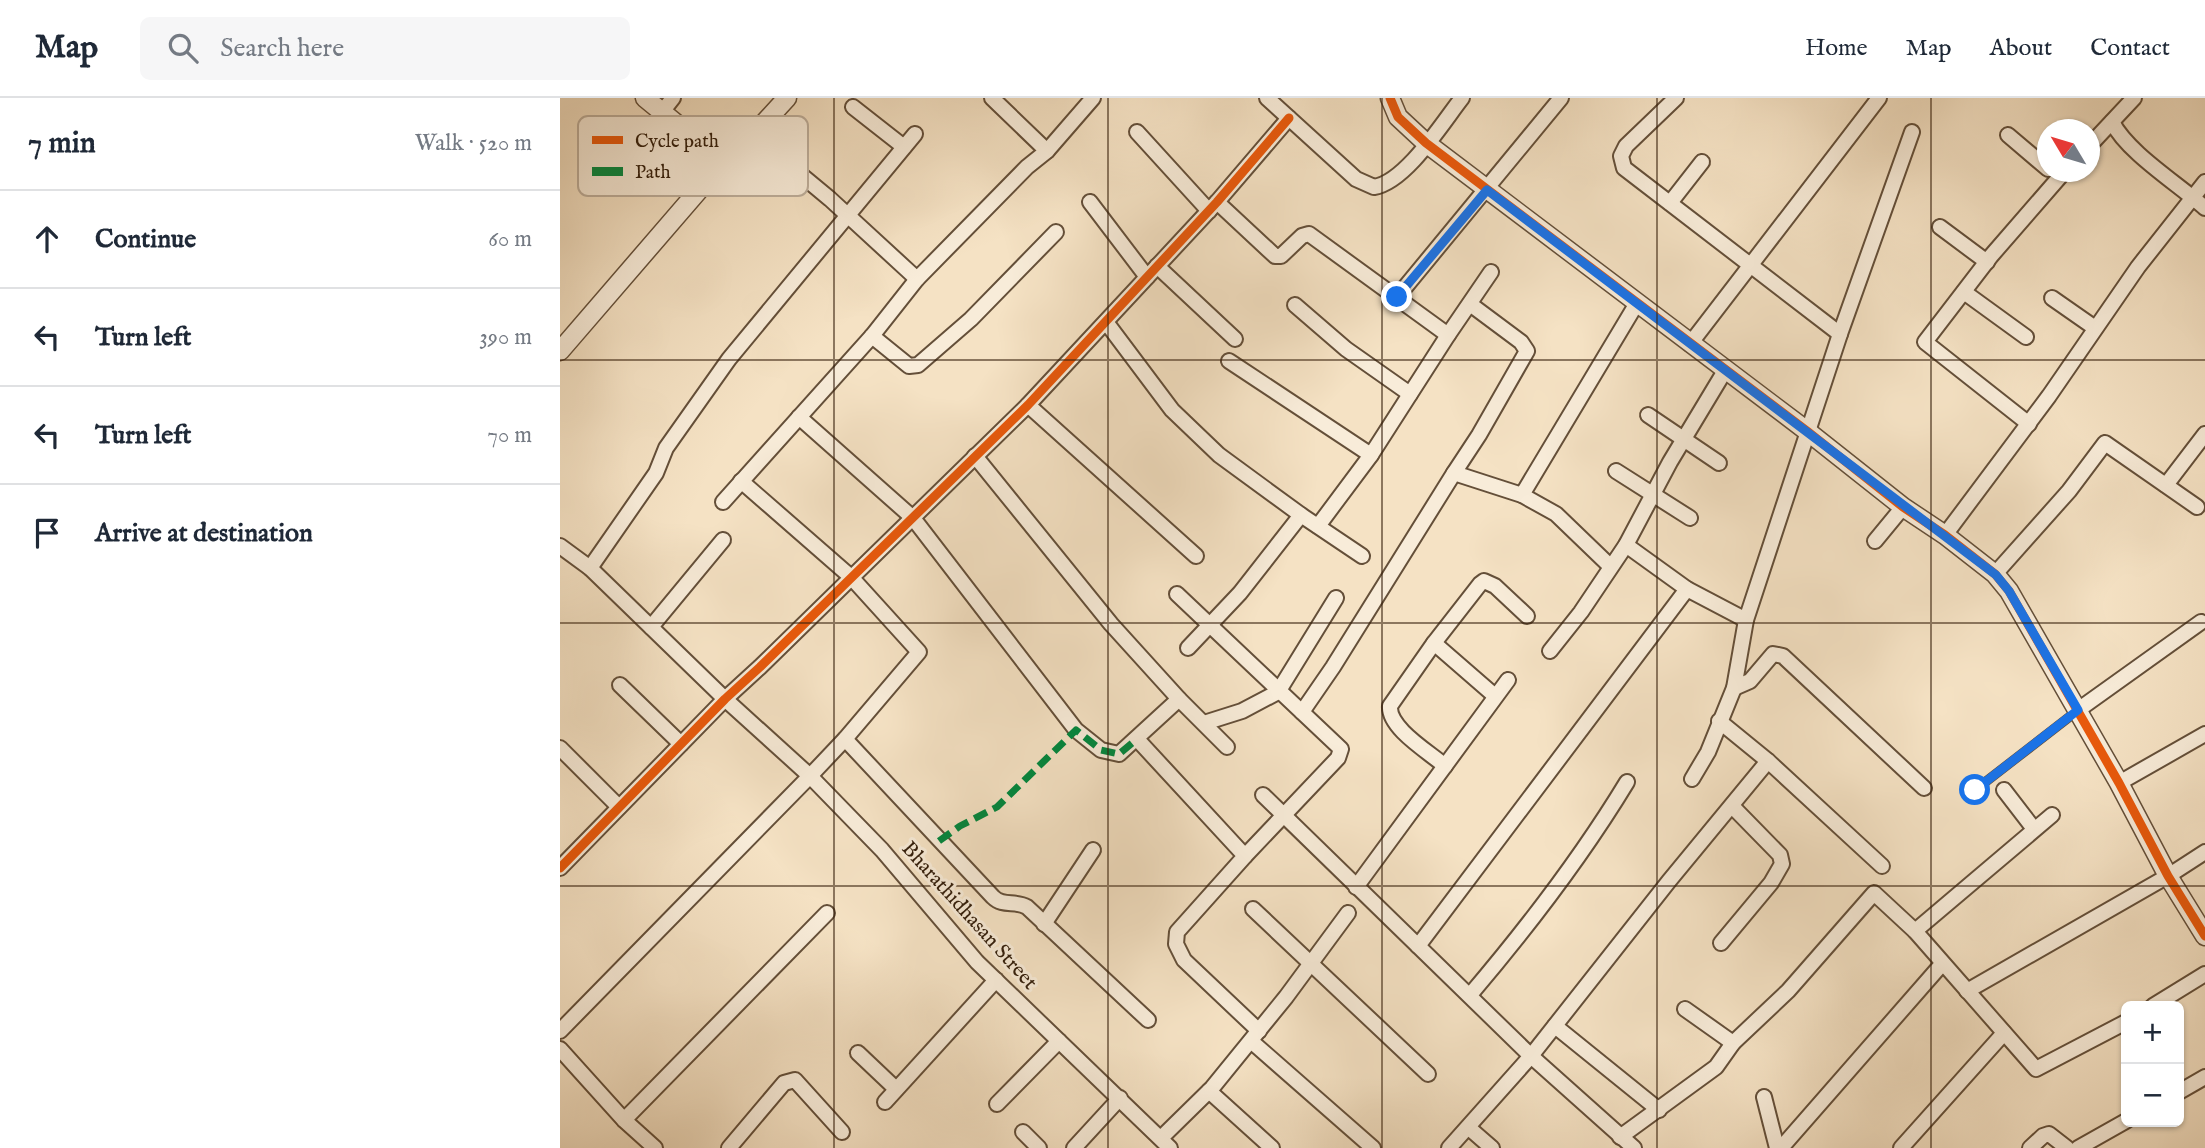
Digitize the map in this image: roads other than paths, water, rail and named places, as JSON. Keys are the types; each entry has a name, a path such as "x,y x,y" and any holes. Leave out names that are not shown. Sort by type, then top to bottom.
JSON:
{"street":[{"path":"645,98 667,105"},
{"path":"770,116 787,98"},
{"path":"992,98 1047,151"},
{"path":"723,502 872,336 917,279 1027,167 1047,151 1093,98"},
{"path":"1267,98 1356,179 1374,187 1392,179 1411,163 1462,98"},
{"path":"1390,98 1398,117 1426,143 1996,575 2009,591 2078,710 2168,876 2205,936"},
{"path":"1397,297 1561,98"},
{"path":"1676,98 1626,146 1621,156 1624,168 1840,334"},
{"path":"1690,344 1879,98"},
{"path":"2100,135 2134,98"},
{"path":"853,107 904,147"},
{"path":"560,868 724,699 1028,405 1213,206 1289,118"},
{"path":"2112,122 2120,137 2136,152 2205,208"},
{"path":"1137,132 1213,206 1275,256 1281,256 1301,236 1309,234 1448,335"},
{"path":"1692,779 1708,752 1734,688 1746,620 1807,431 1912,132"},
{"path":"590,568 656,473 666,448 729,359 915,134"},
{"path":"2008,135 2037,158"},
{"path":"1670,203 1702,162"},
{"path":"808,181 917,279"},
{"path":"2029,424 1926,342 2047,182"},
{"path":"1945,535 2029,424 2138,267 2205,182"},
{"path":"560,351 694,196"},
{"path":"1090,202 1147,277"},
{"path":"1940,227 1987,262"},
{"path":"872,336 909,366 918,365 971,320 1056,232"},
{"path":"1157,266 1235,339"},
{"path":"1318,526 1371,455 1491,272"},
{"path":"1964,292 2026,337"},
{"path":"2052,298 2095,328"},
{"path":"1522,495 1637,303"},
{"path":"1302,712 1479,435 1527,351 1524,345 1470,304"},
{"path":"1295,306 1346,349 1410,394"},
{"path":"1106,322 1172,410 1219,455 1362,556"},
{"path":"1229,361 1371,455"},
{"path":"1550,651 1581,612 1626,545 1726,369"},
{"path":"1028,405 1196,556"},
{"path":"1648,415 1719,463"},
{"path":"799,417 913,518 1076,730 1101,750 1119,754 1179,699"},
{"path":"2166,485 2205,435"},
{"path":"1996,575 2069,491 2105,443 2197,507"},
{"path":"975,456 1111,624 1227,747"},
{"path":"1616,471 1690,519"},
{"path":"1454,473 1522,495 1556,514 1610,566"},
{"path":"560,1031 810,776 919,652 851,577 741,481"},
{"path":"1875,541 1903,507"},
{"path":"1188,649 1240,593 1301,515"},
{"path":"651,627 723,540"},
{"path":"1626,545 1687,589 1746,620"},
{"name":"Bharathidhasan Street","path":"560,546 590,568 724,699 810,776 882,850 977,962 1165,1143"},
{"path":"1446,766 1395,725 1389,711 1390,706 1473,591 1485,581 1495,586 1527,616"},
{"path":"1418,946 1687,589"},
{"path":"1177,594 1341,749 1338,758 1177,932 1176,944 1184,960 1255,1036 1373,1148"},
{"path":"1204,723 1242,710 1278,692 1336,598"},
{"path":"2078,710 2201,622"},
{"path":"1434,643 1495,696"},
{"path":"1734,688 1751,681 1773,654 1783,656 1924,788"},
{"path":"1356,887 1508,680"},
{"path":"620,685 681,744"},
{"path":"1719,721 1768,761 1882,866"},
{"path":"2119,783 2205,734"},
{"path":"1137,738 1245,856"},
{"path":"845,739 993,897 1002,904 1022,904 1148,1020"},
{"path":"560,748 620,807"},
{"path":"1448,1148 1469,1128 1531,1056 1768,761"},
{"path":"1469,995 1524,932 1627,782"},
{"path":"2004,790 2034,830"},
{"path":"1263,794 1531,1056 1634,1148"},
{"path":"1721,943 1772,883 1782,863 1780,855 1732,806"},
{"path":"1915,931 2052,815"},
{"path":"1044,924 1093,849"},
{"path":"1967,990 2168,876 2205,852"},
{"path":"1620,1137 1716,1067 1733,1043 1788,991 1874,893 1915,931 2036,1069 2121,1025"},
{"path":"1252,909 1428,1074"},
{"path":"624,1119 827,913"},
{"path":"1165,1143 1255,1036 1348,914"},
{"path":"1779,1148 1942,964"},
{"path":"2160,1001 2205,974"},
{"path":"885,1102 996,980"},
{"path":"1685,1009 1733,1043"},
{"path":"1555,1026 1659,1110"},
{"path":"1901,1148 2004,1033"},
{"path":"997,1104 1059,1041"},
{"path":"560,1049 654,1148"},
{"path":"858,1053 896,1088"},
{"path":"2184,1089 2205,1077"},
{"path":"729,1148 784,1083 795,1080 842,1132"},
{"path":"1209,1091 1272,1148"},
{"path":"1764,1097 1779,1148"},
{"path":"1074,1148 1120,1098"},
{"path":"2078,1148 2121,1124"},
{"path":"1469,1128 1492,1148"},
{"path":"1023,1132 1039,1148"},
{"path":"2030,1148 2049,1134 2067,1148"}],"lane":[{"path":"1975,790 2078,710"}]}
